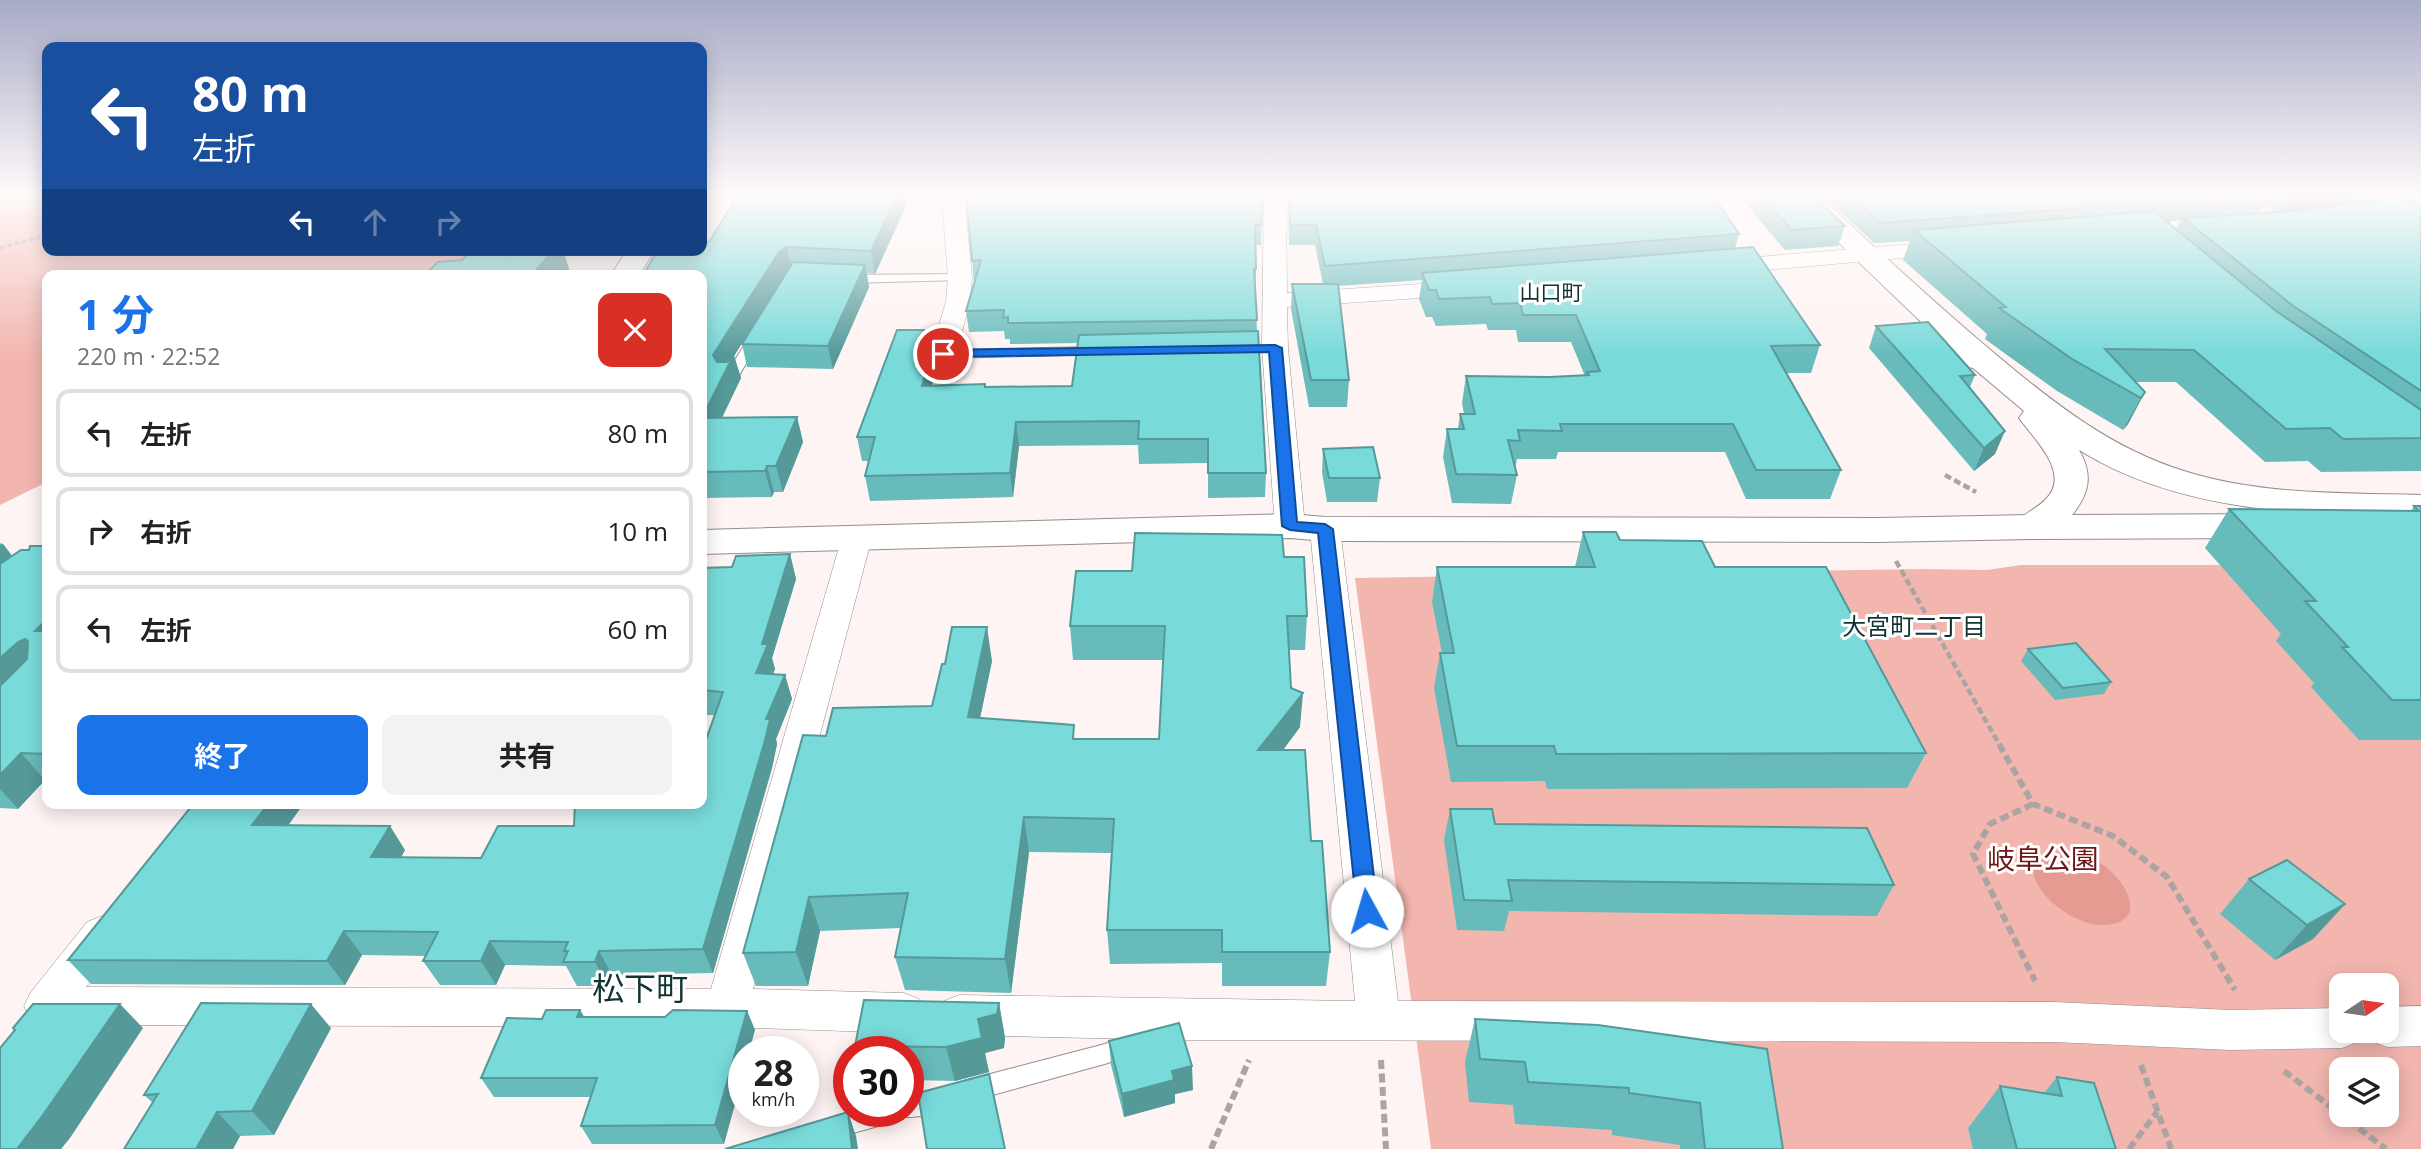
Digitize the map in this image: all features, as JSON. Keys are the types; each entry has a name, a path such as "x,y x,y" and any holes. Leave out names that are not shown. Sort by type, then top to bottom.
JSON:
{"main road":[{"path":"1858,249 1961,342 2040,422 2064,453 2071,472 2070,485 2063,503 2031,527"},
{"path":"1961,342 2061,423 2097,446 2138,466 2183,481 2245,495 2339,505 2421,506"},
{"path":"707,542 1307,527 1878,530 2421,525"}],"street":[{"path":"943,354 958,302 960,278 958,249"},
{"path":"1274,249 1273,302 1268,349 1307,527 1379,1021"},
{"path":"1703,269 1939,249"},
{"path":"1273,302 1480,287"},
{"path":"727,1008 857,537"},
{"path":"130,899 34,1020 727,1008 1177,1020 2054,1021 2231,1030 2329,1028"},
{"path":"2399,1027 2421,1026"}],"lane":[{"path":"833,279 888,281 960,278"},
{"path":"729,381 764,323"},
{"path":"943,354 1109,351"},
{"path":"924,1103 1108,1053 1177,1020"},
{"path":"804,1135 834,1127"}],"path":[{"path":"1945,475 1976,492"},
{"path":"1878,530 2033,804 2113,836 2167,877 2197,924 2220,968"},
{"path":"2033,804 1990,824 1973,854 2054,1021"},
{"path":"1211,1149 1266,1021"},
{"path":"1379,1021 1386,1149"},
{"path":"2231,1030 2386,1149"},
{"path":"2129,1149 2157,1112 2171,1149"}],"green space":[{"path":"0,249 42,249 42,256 501,256 489,270 42,270 42,484 0,505"},
{"name":"岐阜公園","path":"2021,565 2401,565 2421,580 2421,1149 1431,1149 1355,578 1987,570"}],"shaded area":[{"path":"2066,851 2097,861 2115,875 2130,903 2130,912 2125,919 2101,925 2084,922 2052,903 2034,876 2035,864 2045,855"}],"building":[{"path":"707,249 784,249 779,252 713,355 717,362 727,362 734,354 707,408 707,270 646,270 654,256 707,256"},
{"path":"821,249 872,249 871,251"},
{"path":"971,249 1256,249 1257,320 1008,323 1008,317 1003,318 1004,310 966,311 981,260 972,261"},
{"path":"1321,249 1550,249 1325,266"},
{"path":"1754,249 1820,345 1771,346 1841,470 1756,470 1733,424 1560,424 1562,431 1518,430 1520,441 1508,440 1517,475 1456,474 1447,429 1464,429 1460,414 1475,414 1466,376 1550,377 1589,375 1587,372 1600,371 1576,315 1523,315 1520,303 1492,304 1490,297 1439,299 1436,290 1429,290 1422,273"},
{"path":"1936,249 2200,249 2276,311 2421,410 2421,438 2343,439 2330,428 2286,429 2194,350 2105,349 2145,392 2141,398 2072,359 1999,308 2006,307"},
{"path":"2221,249 2421,249 2421,391 2292,305"},
{"path":"466,256 548,256 536,270 430,270 438,262 462,260"},
{"path":"793,262 865,265 828,346 742,344"},
{"path":"1292,284 1338,284 1349,380 1311,380"},
{"path":"1928,322 1975,375 1960,376 2005,431 1984,448 1876,326"},
{"path":"897,330 924,330 928,337 935,340 922,386 985,384 985,387 1072,386 1079,335 1258,331 1266,473 1208,473 1208,439 1138,439 1139,421 1016,422 1010,473 865,476 875,437 857,437"},
{"path":"797,417 776,466 767,466 765,471 707,472 707,418"},
{"path":"1373,447 1380,478 1329,478 1323,449"},
{"path":"2414,506 2421,506 2421,700 2392,700 2342,647 2348,647 2305,601 2316,601 2229,509 2419,511"},
{"path":"1583,532 1616,532 1620,540 1702,541 1715,567 1826,567 1926,753 1556,754 1554,746 1457,746 1440,653 1454,653 1437,567 1595,567"},
{"path":"1135,533 1282,535 1284,557 1304,557 1307,616 1287,616 1291,688 1303,693 1258,750 1305,750 1311,841 1322,841 1330,952 1222,952 1222,930 1107,930 1114,819 1024,817 1005,959 895,957 908,893 809,897 796,952 743,953 803,735 826,736 833,708 932,706 942,664 945,664 952,627 987,627 968,717 1074,725 1073,739 1159,739 1165,626 1070,626 1076,571 1132,571"},
{"path":"30,546 42,546 42,624 35,631 42,631 42,754 21,753 0,775 0,686 27,659 28,641 25,639 18,642 0,658 0,564 21,550 29,550"},
{"path":"790,554 762,644 768,644 756,673 785,675 766,719 770,719 764,744 703,949 599,951 595,962 563,962 568,951 564,951 568,942 490,941 481,961 423,961 438,932 344,931 327,961 68,960 189,809 264,809 252,825 390,826 371,857 481,858 498,826 574,826 575,809 707,809 707,737 723,692 707,690 707,568 732,567 736,556"},
{"path":"2076,643 2111,682 2063,688 2028,649"},
{"path":"1450,809 1492,809 1495,824 1867,828 1894,885 1508,880 1512,901 1464,900"},
{"path":"2287,860 2345,904 2307,925 2249,879"},
{"path":"864,1000 999,1003 997,1014 978,1019 982,1038 946,1047 924,1047 924,1036 857,1036"},
{"path":"201,1003 311,1004 252,1111 217,1112 196,1149 124,1149 158,1094 144,1095"},
{"path":"33,1004 120,1004 17,1149 0,1149 0,1048"},
{"path":"546,1010 580,1010 577,1017 665,1017 673,1010 747,1011 740,1036 728,1036 728,1079 715,1125 581,1126 597,1078 481,1078 507,1018 542,1019"},
{"path":"1475,1019 1598,1025 1767,1049 1783,1149 1705,1149 1700,1103 1629,1093 1629,1088 1528,1082 1525,1062 1480,1059"},
{"path":"1179,1023 1192,1066 1172,1071 1174,1080 1122,1094 1109,1041"},
{"path":"989,1074 1005,1149 927,1149 923,1127 924,1091"},
{"path":"2057,1077 2094,1083 2116,1149 2017,1149 2000,1086 2062,1096"},
{"path":"833,1117 833,1127 850,1127 852,1149 725,1149 798,1127 819,1127 819,1121"}],"district":[{"name":"山口町","path":"1551,292"},
{"name":"大宮町二丁目","path":"1914,625"},
{"name":"松下町","path":"640,987"}],"route":[{"path":"943,354 1275,348 1290,526 1325,529 1367,911"}]}
